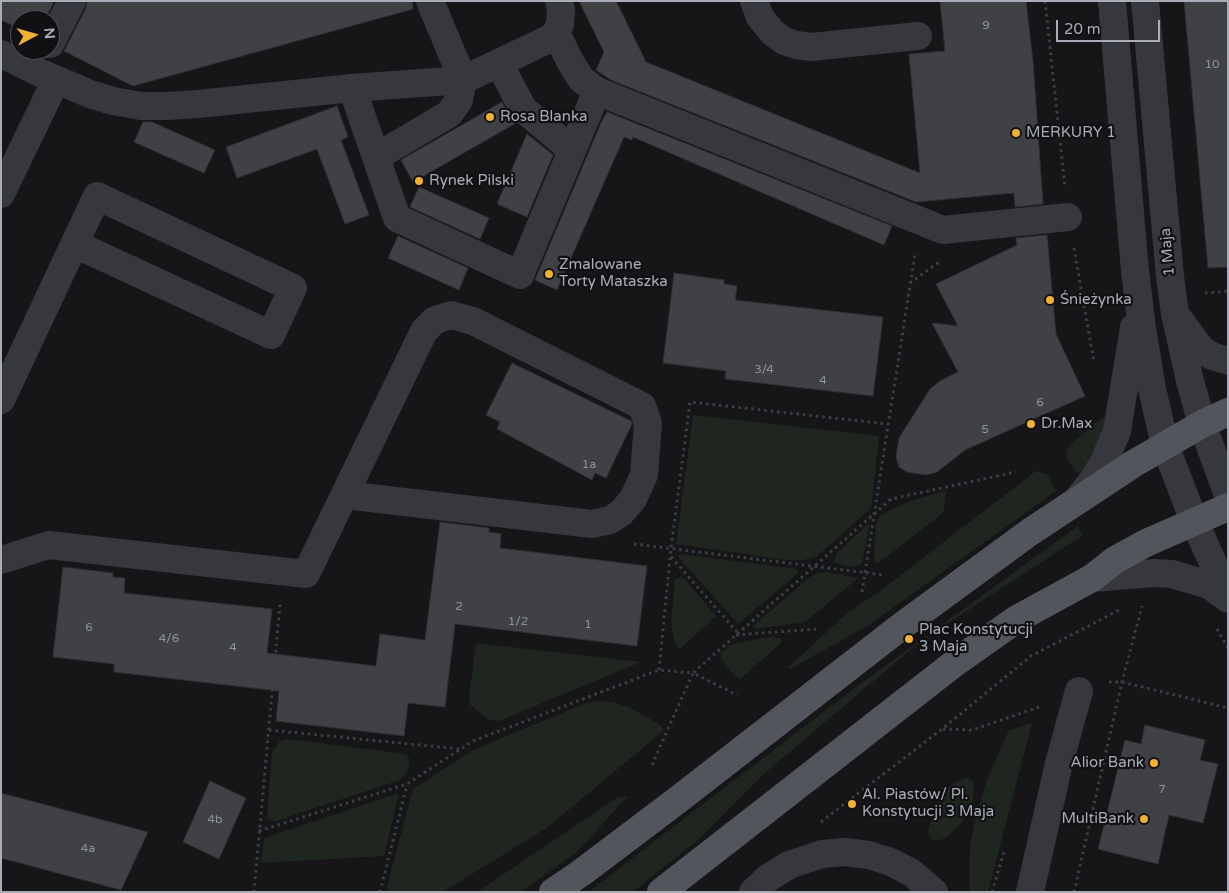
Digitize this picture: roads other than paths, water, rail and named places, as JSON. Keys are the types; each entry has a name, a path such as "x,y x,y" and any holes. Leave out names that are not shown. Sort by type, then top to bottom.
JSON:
{"main road":[{"path":"553,892 675,802 918,614 1030,532 1133,464 1202,424 1228,412"},
{"path":"661,892 956,662 1017,620 1092,578 1115,560 1146,543 1228,507"}],"street":[{"path":"60,24 72,1"},
{"path":"376,157 449,114 459,100 463,80 430,1"},
{"path":"3,59 46,67 90,94 113,101 141,106 168,106 352,88 463,80 551,38 556,33 560,24 561,10 559,1"},
{"path":"754,1 760,18 773,33 784,41 796,45 811,47 918,36"},
{"path":"1112,1 1138,298 1152,389 1165,445 1194,521 1228,598"},
{"name":"1 Maja","path":"1145,1 1175,314 1202,424 1228,495"},
{"path":"556,33 581,79 597,91 943,230 1068,217"},
{"path":"499,63 523,109 572,150"},
{"path":"1,194 46,67"},
{"path":"352,88 397,218 520,275 597,91"},
{"path":"1,400 97,196 293,288 271,335 75,244"},
{"path":"1074,503 1096,476 1117,432 1138,298"},
{"path":"1175,314 1201,349 1217,358 1228,361"},
{"path":"1,560 49,545 306,574 424,331 435,320 451,315 473,321 642,406 648,423 644,475 633,499 621,513 610,520 592,524 345,495"},
{"path":"1092,578 1155,573 1172,574 1209,585 1228,598"},
{"path":"1030,892 1059,763 1079,691"},
{"path":"752,892 764,881 789,864 822,854 846,852 869,855 891,862 906,882 934,892"}],"place":[{"name":"Rosa Blanka","path":"490,117"},
{"name":"MERKURY 1","path":"1016,133"},
{"name":"Rynek Pilski","path":"419,181"},
{"name":"Zmalowane Torty Mataszka","path":"549,274"},
{"name":"Śnieżynka","path":"1050,300"},
{"name":"Dr.Max","path":"1031,424"},
{"name":"Plac Konstytucji 3 Maja","path":"909,639"},
{"name":"Alior Bank","path":"1154,763"},
{"name":"Al. Piastów/ Pl. Konstytucji 3 Maja","path":"852,804"},
{"name":"MultiBank","path":"1144,819"}]}
